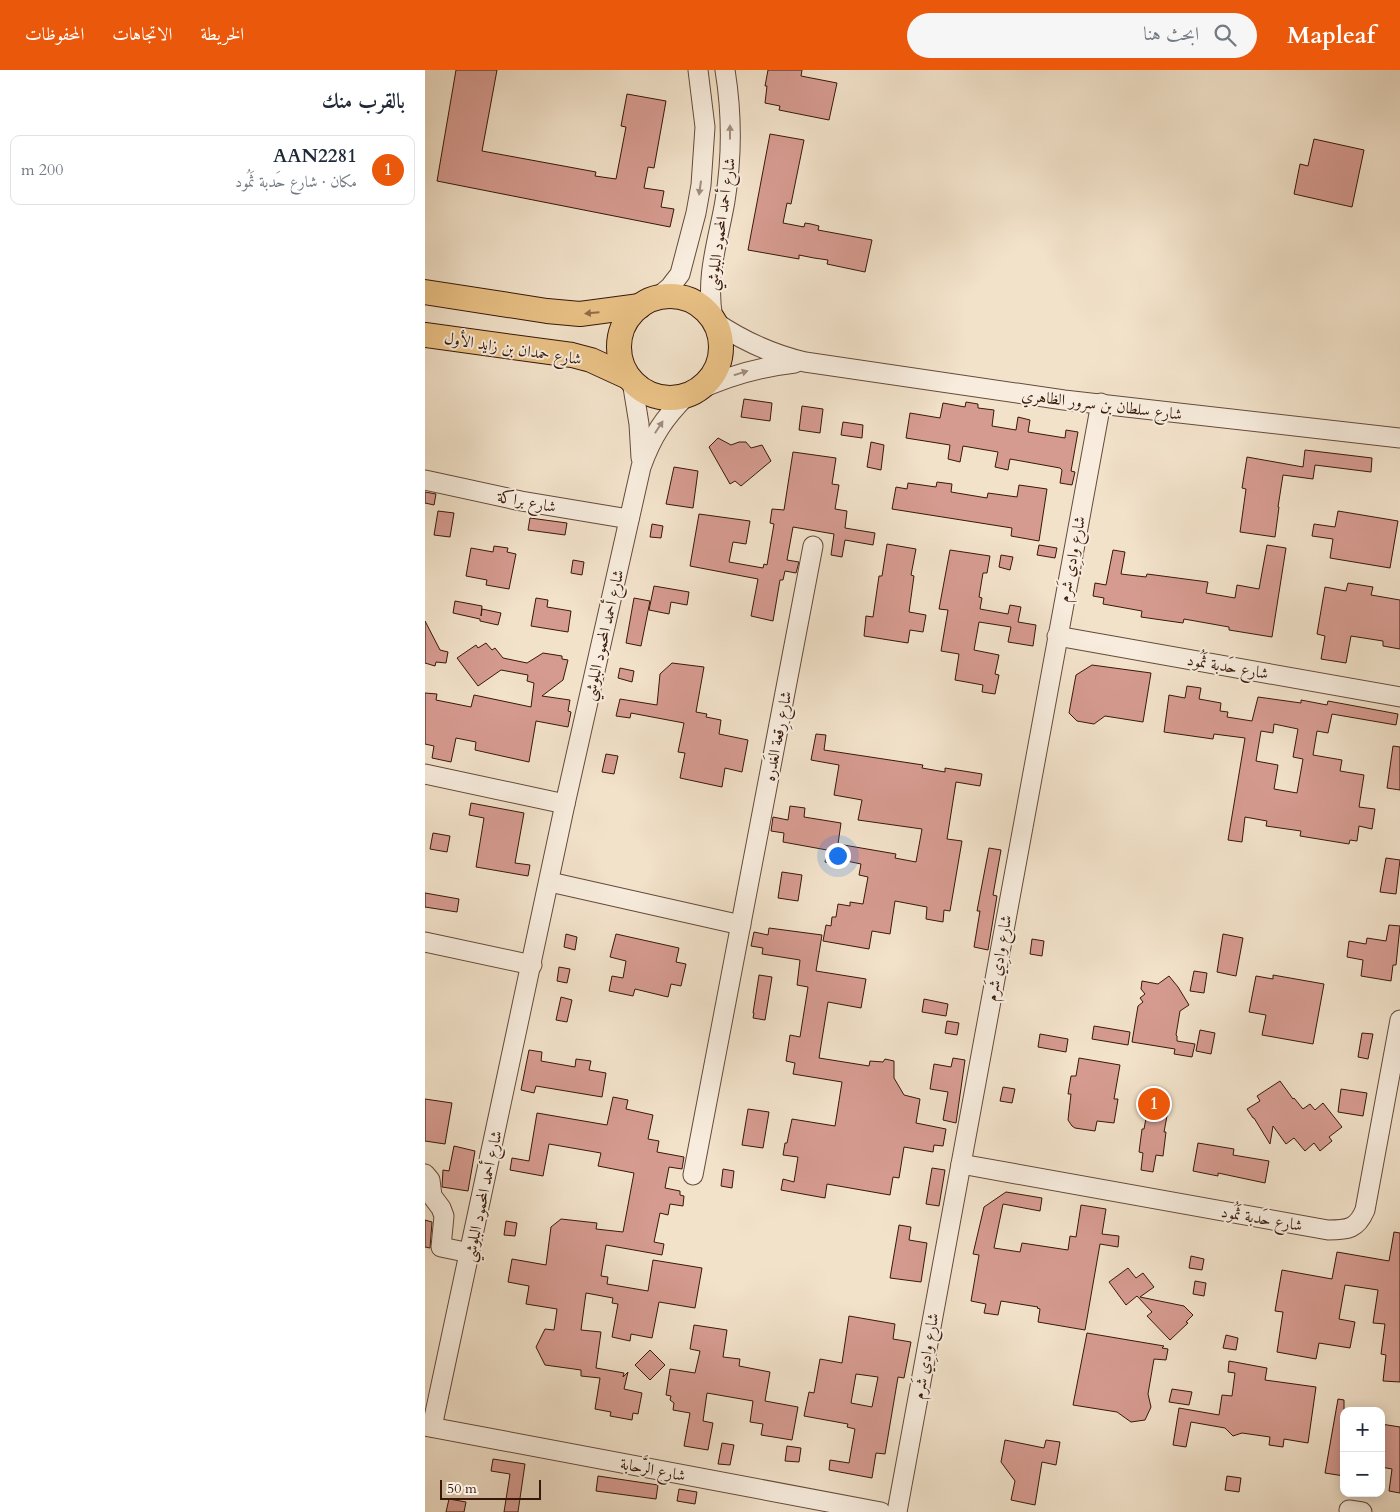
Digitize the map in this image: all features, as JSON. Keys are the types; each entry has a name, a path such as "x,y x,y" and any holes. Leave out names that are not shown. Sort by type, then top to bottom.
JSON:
{"main road":[{"path":"425,292 547,311 580,314 649,302 670,296 682,297 705,309 714,320 721,341 720,360 711,378 692,393 673,398 657,396 643,391 630,379 621,362 619,347 621,331 629,317 649,302"},
{"name":"شارع حمدان بن زايد الأول","path":"425,335 572,355 591,360 630,379"}],"street":[{"name":"شارع أحمد المحمود البلوشي","path":"649,302 670,287 680,274 696,213 701,185 705,127 698,70"},
{"name":"شارع أحمد المحمود البلوشي","path":"714,320 709,285 725,200 730,151 729,103 725,70"},
{"name":"شارع سلطان بن سرور الظاهري","path":"714,320 731,333 757,347 785,358 805,362 1064,400 1400,438"},
{"name":"شارع سلطان بن سرور الظاهري","path":"692,393 722,379 749,370 805,362"},
{"name":"شارع أحمد المحمود البلوشي","path":"630,379 639,424 641,466"},
{"name":"شارع أحمد المحمود البلوشي","path":"429,1427 470,1253 565,804 641,466 654,434 663,420 692,393"},
{"name":"شارع وادِي شَرم","path":"897,1512 1101,403"},
{"name":"شارع براكة","path":"425,480 521,500 629,519"},
{"name":"شارع رِقعة الغَدره","path":"693,1174 813,546"},
{"name":"شارع حَدبة ثَمُود","path":"1057,636 1400,697"},
{"path":"425,774 565,804"},
{"path":"550,882 741,925"},
{"path":"425,942 532,965"},
{"name":"شارع حَدبة ثَمُود","path":"961,1164 1328,1230 1343,1230 1354,1226 1361,1220 1367,1204 1400,1020"},
{"path":"425,1174 430,1180 432,1196 443,1212 441,1246 470,1253"},
{"path":"443,1221 475,1228"},
{"name":"شارع الرَّحابة","path":"429,1427 881,1512"}],"building":[{"path":"456,70 497,70 482,151 596,172 595,176 616,179 626,127 621,126 627,94 666,101 654,168 648,167 644,188 664,191 661,207 674,209 670,227 437,181"},
{"path":"768,70 802,70 801,76 837,83 829,120 779,110 780,106 765,103 767,86 765,86"},
{"path":"770,134 804,140 791,204 787,203 783,223 804,227 805,223 811,224 819,226 818,230 872,240 865,272 827,264 828,260 799,255 799,259 748,250"},
{"path":"1314,139 1364,150 1352,207 1294,194 1300,164 1308,166"},
{"path":"744,399 772,403 770,421 741,417"},
{"path":"966,402 978,404 978,408 994,410 992,426 1016,430 1018,417 1030,420 1028,432 1065,438 1066,430 1078,432 1071,471 1075,472 1072,485 1060,483 1062,470 1060,468 1010,459 1008,470 995,467 998,452 963,446 960,462 948,459 950,445 906,438 910,413 940,418 943,403 965,407"},
{"path":"802,406 823,409 820,433 799,430"},
{"path":"843,422 863,425 862,438 841,435"},
{"path":"718,438 731,445 746,442 751,448 762,445 771,461 741,486 735,481 730,484 709,447"},
{"path":"871,442 884,445 881,470 867,467"},
{"path":"1305,450 1372,458 1371,472 1315,465 1313,479 1283,475 1275,537 1240,532 1246,489 1242,488 1247,457 1303,467"},
{"path":"793,452 836,458 832,484 839,485 835,509 847,511 845,528 875,533 873,545 845,540 842,557 831,555 834,534 793,527 787,560 799,562 796,573 785,571 783,580 780,580 773,621 751,616 758,579 690,566 699,514 750,521 746,544 733,542 729,562 763,568 764,564 767,565 774,524 770,523 772,509 784,510"},
{"path":"674,467 698,471 693,508 666,504"},
{"path":"937,482 952,484 951,492 987,498 988,493 1017,497 1019,485 1047,489 1039,541 1011,536 1012,528 892,509 896,487 907,489 908,483 936,487"},
{"path":"425,492 436,494 434,505 425,503"},
{"path":"438,511 454,513 450,537 434,535"},
{"path":"1338,511 1398,521 1390,568 1330,558 1333,539 1312,536 1314,524 1335,527"},
{"path":"530,518 567,523 565,535 528,530"},
{"path":"652,524 663,526 661,538 650,537"},
{"path":"887,544 916,549 911,575 914,576 909,612 926,615 923,632 910,630 908,643 864,636 866,616 873,617 879,576 882,576"},
{"path":"1039,545 1057,548 1055,558 1037,555"},
{"path":"1267,545 1286,548 1272,637 1229,630 1229,627 1184,619 1183,623 1141,617 1142,611 1103,604 1104,598 1093,596 1095,583 1106,585 1113,550 1125,552 1121,574 1146,577 1147,574 1208,582 1206,593 1235,598 1237,585 1259,589"},
{"path":"494,546 508,548 507,552 516,554 509,589 486,585 487,580 466,576 471,548 493,552"},
{"path":"950,550 990,556 987,573 983,573 979,597 982,598 980,609 1008,614 1010,605 1021,607 1018,622 1036,625 1033,646 1008,642 1011,627 979,622 974,650 999,655 995,674 999,675 995,694 982,692 983,685 955,680 959,654 941,651 948,610 939,609"},
{"path":"1001,555 1013,557 1010,570 999,567"},
{"path":"573,560 584,562 582,575 571,573"},
{"path":"1348,583 1373,587 1371,595 1400,600 1400,649 1383,646 1383,641 1351,636 1346,663 1321,659 1325,636 1317,634 1325,587 1346,591"},
{"path":"654,586 689,592 687,605 671,602 669,614 649,610"},
{"path":"536,598 548,600 547,607 571,611 568,632 531,626"},
{"path":"634,598 650,601 641,646 626,643"},
{"path":"455,601 482,606 481,616 482,609 501,613 498,625 453,613"},
{"path":"425,621 440,650 448,652 446,663 436,662 435,666 425,663"},
{"path":"486,643 492,650 495,648 503,658 527,663 543,653 562,656 562,659 568,660 563,680 542,696 570,700 568,711 571,712 568,727 536,721 529,762 475,750 476,742 456,738 451,762 432,758 434,746 425,744 425,693 437,694 436,700 471,707 474,695 531,707 534,683 527,681 528,675 501,670 478,686 457,658 476,645 478,648"},
{"path":"672,663 704,667 696,712 707,714 706,717 721,720 719,734 748,740 742,772 725,768 722,787 680,778 685,753 678,752 684,723 631,713 630,718 616,716 620,699 657,705 660,674"},
{"path":"1092,665 1151,673 1143,722 1105,716 1094,724 1077,721 1069,713 1076,675"},
{"path":"620,668 634,671 632,682 618,678"},
{"path":"1187,686 1201,688 1199,699 1221,703 1220,711 1228,712 1227,717 1252,721 1258,697 1301,703 1301,700 1327,705 1328,701 1398,714 1396,725 1332,714 1328,733 1317,731 1313,755 1342,760 1340,771 1364,775 1359,807 1375,809 1372,829 1359,826 1357,841 1350,840 1349,844 1300,836 1301,831 1266,826 1267,821 1245,817 1242,842 1228,840 1245,738 1214,734 1213,739 1164,732 1169,695 1185,698","holes":["1274,724 1298,729 1293,757 1303,759 1297,793 1274,789 1278,765 1256,761 1261,731 1273,733"]},
{"path":"816,734 826,735 824,750 923,765 922,768 945,772 945,768 982,774 980,786 956,782 947,839 962,841 950,911 944,910 943,922 926,919 927,907 895,901 890,934 872,931 869,949 823,941 826,925 831,926 832,917 836,917 838,904 850,906 850,902 863,904 868,877 859,875 861,864 837,859 837,864 825,862 827,850 783,842 784,833 771,831 773,817 788,820 790,806 805,808 804,817 841,823 838,844 896,854 895,858 916,862 922,829 858,820 862,800 834,795 839,765 811,760"},
{"path":"1393,746 1400,747 1400,790 1387,788"},
{"path":"606,754 618,756 614,774 602,772"},
{"path":"471,803 524,813 515,863 530,865 528,876 476,867 484,818 469,815"},
{"path":"433,833 450,836 447,852 430,849"},
{"path":"989,848 1001,850 993,895 997,896 988,950 974,947 980,911 977,911"},
{"path":"1386,858 1400,860 1396,894 1380,892"},
{"path":"782,872 802,875 798,901 778,898"},
{"path":"425,893 459,899 457,912 425,907"},
{"path":"1389,925 1400,926 1396,965 1393,965 1391,981 1361,976 1363,960 1347,957 1349,941 1366,944 1367,938 1386,941"},
{"path":"769,928 822,935 816,971 866,979 861,1008 828,1002 819,1058 869,1066 870,1061 883,1062 885,1059 894,1061 894,1078 904,1095 920,1099 916,1123 946,1129 943,1146 934,1145 933,1152 904,1147 899,1178 893,1177 890,1195 827,1184 825,1198 781,1190 783,1179 794,1182 798,1157 783,1155 792,1119 835,1126 842,1082 793,1074 795,1063 786,1061 790,1035 800,1037 808,987 797,985 800,960 762,954 763,948 751,946 754,932 768,935"},
{"path":"566,934 577,937 575,950 564,947"},
{"path":"616,934 679,948 676,962 686,964 681,986 671,984 668,997 635,989 633,996 609,991 612,976 623,978 626,961 610,957"},
{"path":"1223,934 1243,938 1236,976 1217,972"},
{"path":"1032,939 1044,941 1042,956 1030,954"},
{"path":"559,967 570,969 567,983 557,981"},
{"path":"1194,971 1207,973 1204,993 1190,991"},
{"path":"759,975 772,977 765,1020 753,1018"},
{"path":"1273,975 1324,984 1313,1044 1262,1035 1266,1015 1249,1012 1256,976 1273,979"},
{"path":"1169,976 1189,1005 1180,1011 1176,1035 1177,1041 1195,1044 1192,1057 1174,1054 1175,1049 1132,1042 1138,1006 1143,1002 1140,998 1145,994 1141,989 1142,981 1158,984"},
{"path":"561,997 572,1000 567,1022 556,1020"},
{"path":"924,999 948,1004 946,1016 922,1012"},
{"path":"947,1021 959,1023 957,1035 945,1033"},
{"path":"1094,1026 1130,1032 1128,1045 1092,1039"},
{"path":"1200,1030 1215,1033 1211,1054 1196,1051"},
{"path":"1362,1033 1373,1034 1368,1059 1358,1057"},
{"path":"1040,1034 1068,1039 1066,1052 1038,1047"},
{"path":"529,1050 542,1052 541,1061 575,1067 576,1059 591,1061 589,1070 606,1073 602,1097 536,1086 534,1093 521,1090"},
{"path":"953,1058 965,1060 956,1123 943,1120 948,1092 930,1089 934,1064 951,1067"},
{"path":"1079,1058 1120,1065 1114,1099 1118,1099 1114,1123 1097,1121 1095,1131 1075,1128 1068,1120 1071,1094 1068,1094 1071,1076 1076,1076"},
{"path":"1280,1081 1303,1109 1310,1104 1315,1110 1323,1103 1342,1127 1329,1137 1332,1141 1320,1151 1314,1143 1305,1151 1294,1138 1286,1144 1273,1126 1270,1144 1247,1109 1260,1101 1257,1096"},
{"path":"1003,1087 1015,1089 1012,1103 1000,1101"},
{"path":"1341,1089 1367,1093 1363,1116 1338,1112"},
{"path":"613,1097 628,1100 626,1109 653,1115 648,1139 659,1141 657,1152 684,1157 682,1169 669,1167 665,1188 680,1191 680,1195 684,1196 683,1206 670,1204 668,1215 660,1213 654,1242 664,1244 662,1255 606,1245 601,1276 608,1277 607,1284 648,1291 653,1260 702,1268 695,1308 659,1302 652,1338 631,1334 630,1341 612,1337 618,1304 612,1303 613,1298 586,1293 581,1330 601,1332 596,1368 624,1373 623,1377 628,1372 624,1389 642,1393 638,1414 633,1413 632,1420 610,1416 611,1412 595,1409 600,1378 581,1376 581,1370 545,1365 536,1347 545,1329 554,1330 557,1309 526,1304 529,1286 508,1282 512,1259 546,1265 551,1227 561,1219 597,1223 596,1229 623,1232 634,1173 598,1166 601,1153 549,1144 543,1176 510,1170 512,1158 529,1161 537,1113 607,1125"},
{"path":"1150,1097 1170,1100 1164,1132 1166,1132 1163,1156 1156,1155 1153,1172 1141,1170 1143,1153 1139,1152 1142,1129 1144,1129"},
{"path":"425,1099 452,1103 445,1144 425,1141"},
{"path":"748,1109 769,1112 763,1148 742,1145"},
{"path":"1198,1143 1234,1149 1233,1155 1269,1161 1265,1183 1218,1173 1218,1176 1193,1171"},
{"path":"454,1146 475,1151 468,1191 442,1187 443,1170 449,1171"},
{"path":"932,1168 945,1170 939,1206 926,1204"},
{"path":"723,1169 734,1171 732,1188 721,1186"},
{"path":"1006,1192 1042,1198 1040,1211 1003,1204 994,1248 1020,1252 1022,1243 1068,1250 1070,1236 1076,1237 1081,1205 1106,1209 1102,1234 1119,1236 1118,1247 1100,1244 1085,1330 1038,1322 1040,1309 1038,1307 1001,1301 998,1315 984,1313 986,1304 971,1301 979,1255 973,1254 984,1207"},
{"path":"425,1220 432,1222 430,1248 425,1247"},
{"path":"506,1221 517,1223 515,1236 504,1235"},
{"path":"899,1225 911,1227 909,1240 927,1243 921,1282 890,1278"},
{"path":"1394,1232 1400,1233 1400,1382 1383,1381 1386,1355 1381,1354 1385,1324 1373,1323 1378,1290 1345,1285 1339,1319 1355,1322 1350,1348 1319,1343 1316,1359 1277,1352 1283,1312 1275,1311 1282,1270 1332,1279 1337,1252 1389,1261"},
{"path":"1191,1256 1204,1259 1202,1270 1189,1268"},
{"path":"1128,1268 1136,1278 1143,1273 1154,1287 1140,1297 1184,1306 1193,1315 1186,1322 1188,1323 1170,1340 1147,1316 1152,1312 1137,1296 1126,1305 1109,1282"},
{"path":"1195,1281 1206,1283 1204,1296 1193,1294"},
{"path":"849,1316 895,1324 893,1339 911,1342 904,1378 898,1377 885,1454 876,1453 872,1478 829,1470 830,1460 849,1463 855,1429 847,1427 848,1424 804,1416 809,1392 814,1393 820,1359 842,1363","holes":["856,1374 878,1377 872,1407 851,1403"]},
{"path":"694,1325 727,1330 723,1357 740,1359 739,1366 770,1372 765,1401 798,1407 792,1440 761,1435 763,1424 750,1422 753,1401 707,1393 703,1421 713,1423 708,1450 684,1446 690,1413 673,1410 674,1403 670,1400 671,1396 666,1395 670,1369 695,1373 700,1351 690,1349"},
{"path":"1087,1333 1164,1346 1162,1348 1168,1349 1166,1360 1154,1359 1148,1394 1151,1407 1145,1420 1131,1422 1117,1412 1073,1405"},
{"path":"1226,1335 1238,1338 1236,1350 1223,1348"},
{"path":"650,1350 665,1365 650,1380 635,1365"},
{"path":"1229,1361 1267,1368 1265,1380 1316,1387 1308,1443 1284,1439 1283,1447 1269,1445 1270,1437 1242,1433 1233,1436 1225,1428 1191,1422 1186,1447 1173,1445 1179,1408 1219,1415 1222,1395 1232,1396 1235,1373 1228,1372"},
{"path":"1172,1389 1192,1392 1189,1405 1169,1402"},
{"path":"1338,1399 1344,1400 1344,1407 1340,1407 1340,1475 1325,1473"},
{"path":"1385,1425 1400,1427 1400,1493 1389,1491 1392,1469 1385,1468"},
{"path":"1005,1440 1044,1448 1046,1440 1060,1442 1056,1465 1042,1462 1035,1505 1011,1500 1015,1481 1001,1462"},
{"path":"722,1443 734,1445 730,1465 718,1464"},
{"path":"787,1446 801,1448 799,1462 785,1461"},
{"path":"493,1459 525,1464 518,1512 504,1512 510,1474 491,1471"},
{"path":"598,1476 658,1485 656,1499 596,1491"},
{"path":"1227,1476 1241,1478 1239,1492 1225,1490"},
{"path":"679,1489 697,1492 695,1504 677,1501"},
{"path":"449,1499 466,1502 464,1512 446,1512"}],"place":[{"name":"AAN2281","path":"1154,1104"}]}
